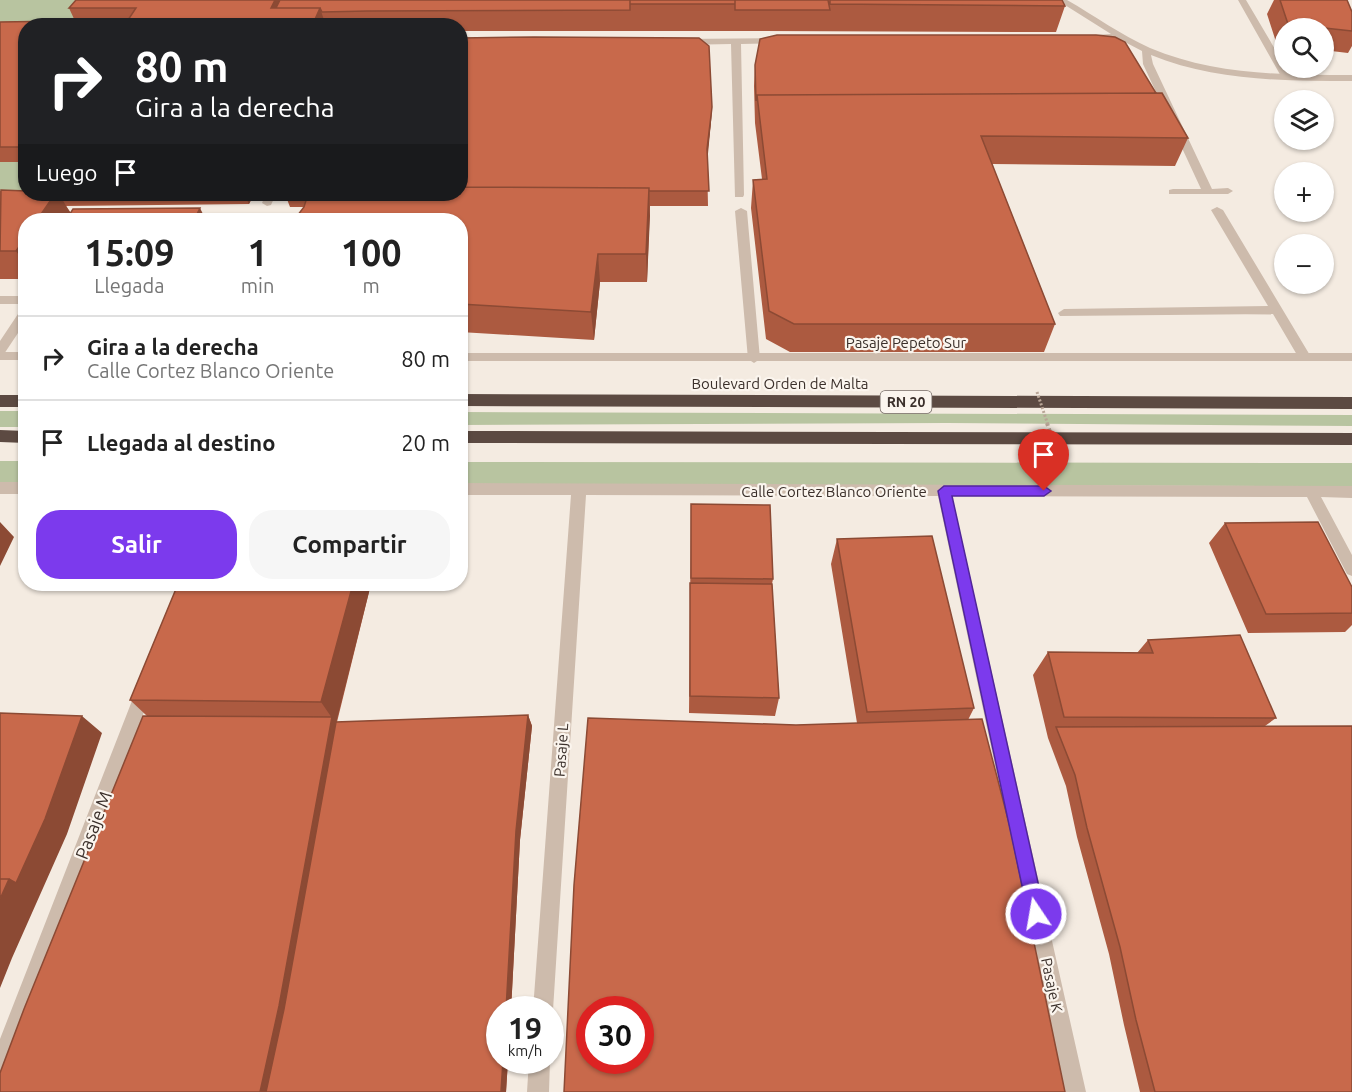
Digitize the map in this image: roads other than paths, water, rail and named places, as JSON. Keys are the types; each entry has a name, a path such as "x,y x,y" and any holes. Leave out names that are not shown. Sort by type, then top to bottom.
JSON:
{"highway":[{"name":"Boulevard Orden de Malta","path":"468,400 1352,403"},
{"path":"0,401 18,401"},
{"path":"0,436 18,436"},
{"path":"468,437 1352,439"}],"street":[{"path":"1061,0 1146,49 1199,67 1274,77"},
{"path":"1242,0 1274,55"},
{"path":"1089,38 1125,37"},
{"path":"736,41 739,195"},
{"path":"676,42 783,41"},
{"path":"1146,49 1148,64 1208,192"},
{"path":"1334,78 1352,78"},
{"path":"1173,192 1228,191"},
{"path":"1217,210 1305,357"},
{"path":"741,211 754,358"},
{"path":"0,300 18,300"},
{"path":"1064,313 1276,310"},
{"path":"18,324 0,353 18,355"},
{"name":"Pasaje Pepeto Sur","path":"468,357 1352,357"},
{"path":"0,488 18,488"},
{"name":"Calle Cortez Blanco Oriente","path":"468,489 1352,492"},
{"name":"Pasaje L","path":"544,996 579,490"},
{"name":"Pasaje K","path":"944,491 1075,1092"},
{"path":"1311,492 1352,570"},
{"name":"Pasaje M","path":"0,1066 152,667"},
{"path":"538,1092 539,1074"}]}
